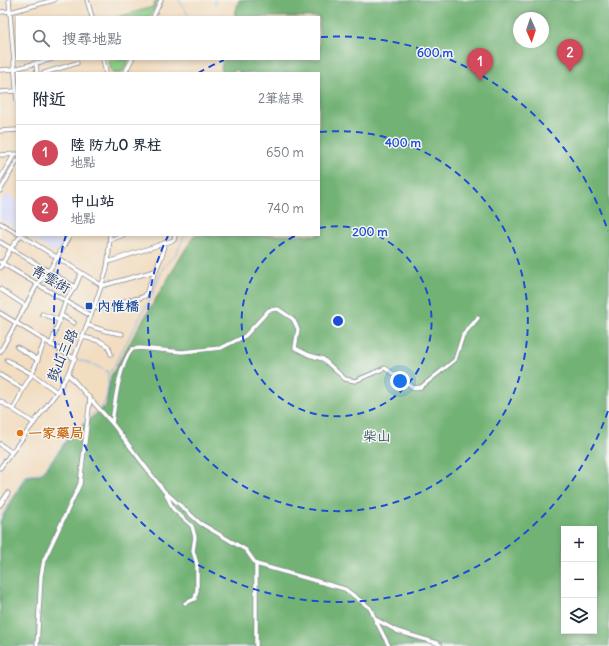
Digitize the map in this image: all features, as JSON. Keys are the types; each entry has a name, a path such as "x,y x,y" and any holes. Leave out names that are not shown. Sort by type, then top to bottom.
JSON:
{"street":[{"path":"9,0 16,81"},
{"path":"0,12 10,12 54,0"},
{"path":"87,0 92,16"},
{"path":"153,16 161,0"},
{"path":"0,70 14,69 48,60"},
{"path":"103,60 106,72"},
{"path":"126,72 132,60"},
{"path":"36,63 37,72"},
{"path":"48,72 77,64"},
{"path":"0,92 16,91"},
{"path":"0,131 16,130"},
{"path":"0,155 16,155"},
{"path":"0,179 16,155"},
{"path":"0,191 16,164"},
{"path":"0,223 16,232"},
{"path":"0,268 1,262 20,236"},
{"path":"23,236 101,286 155,270"},
{"path":"0,352 38,283 49,271 69,236"},
{"path":"108,262 174,240 175,236"},
{"name":"鼓山三路","path":"0,468 34,424 68,374 75,359 101,286 108,262 110,237"},
{"path":"0,242 75,287"},
{"path":"94,307 99,309 107,308 126,301 143,298 163,253 164,243"},
{"name":"青雲街","path":"1,262 91,316"},
{"path":"52,345 66,300 75,287 81,273"},
{"path":"0,289 26,306"},
{"path":"112,423 116,393 127,356 132,349 140,348 182,352 221,348 245,336 269,310 278,309 293,319 298,329 295,348 309,355 323,358 345,379 355,381 385,368 414,388 421,387 455,360 463,335 478,318"},
{"path":"0,313 75,359"},
{"path":"42,314 59,320"},
{"path":"62,316 74,323"},
{"path":"87,325 122,334"},
{"path":"82,337 100,341 108,346 111,354"},
{"path":"0,338 5,341"},
{"path":"14,409 32,374 45,340"},
{"path":"17,347 38,360"},
{"path":"7,360 32,374 56,392"},
{"path":"68,374 112,423 164,491 173,509 192,526 195,537 193,551 197,564 197,590 195,600 185,603"},
{"path":"0,375 23,389"},
{"path":"37,646 41,576 44,560 80,484 90,399"},
{"path":"0,401 14,409 34,424"},
{"path":"0,444 12,452"},
{"path":"164,491 200,523 246,550 256,564 256,646"},
{"path":"0,505 8,493"},
{"path":"256,564 345,588 370,608 389,646"},
{"path":"375,619 397,631 437,643 441,646"}],"shaded area":[{"path":"6,194 16,199 16,228 0,219 0,204"},
{"path":"28,236 53,236 63,243 58,250 52,251"}],"green space":[{"path":"156,0 158,0 150,16 122,16 153,7"},
{"name":"柴山","path":"239,0 609,0 609,646 0,646 0,522 26,477 42,474 72,434 106,406 111,376 193,236 320,236 320,72 239,72 238,69 234,72 223,72 221,68 223,60 320,60 320,16 234,16"},
{"path":"108,60 128,60 122,72 112,72"}],"waterway":[{"path":"179,0 188,15"},
{"path":"215,0 215,5"},
{"path":"101,408 104,405 107,396 108,373 111,371 151,297 164,266 176,254 185,236"},
{"path":"79,360 92,364 108,372"},
{"path":"90,416 99,410"},
{"path":"0,520 25,476 43,472 70,435 86,419"}],"place":[{"name":"中山站","path":"570,72"},
{"name":"陸 防九0 界柱","path":"480,81"},
{"name":"內惟橋","path":"89,306"},
{"name":"一家藥局","path":"20,433"}]}
